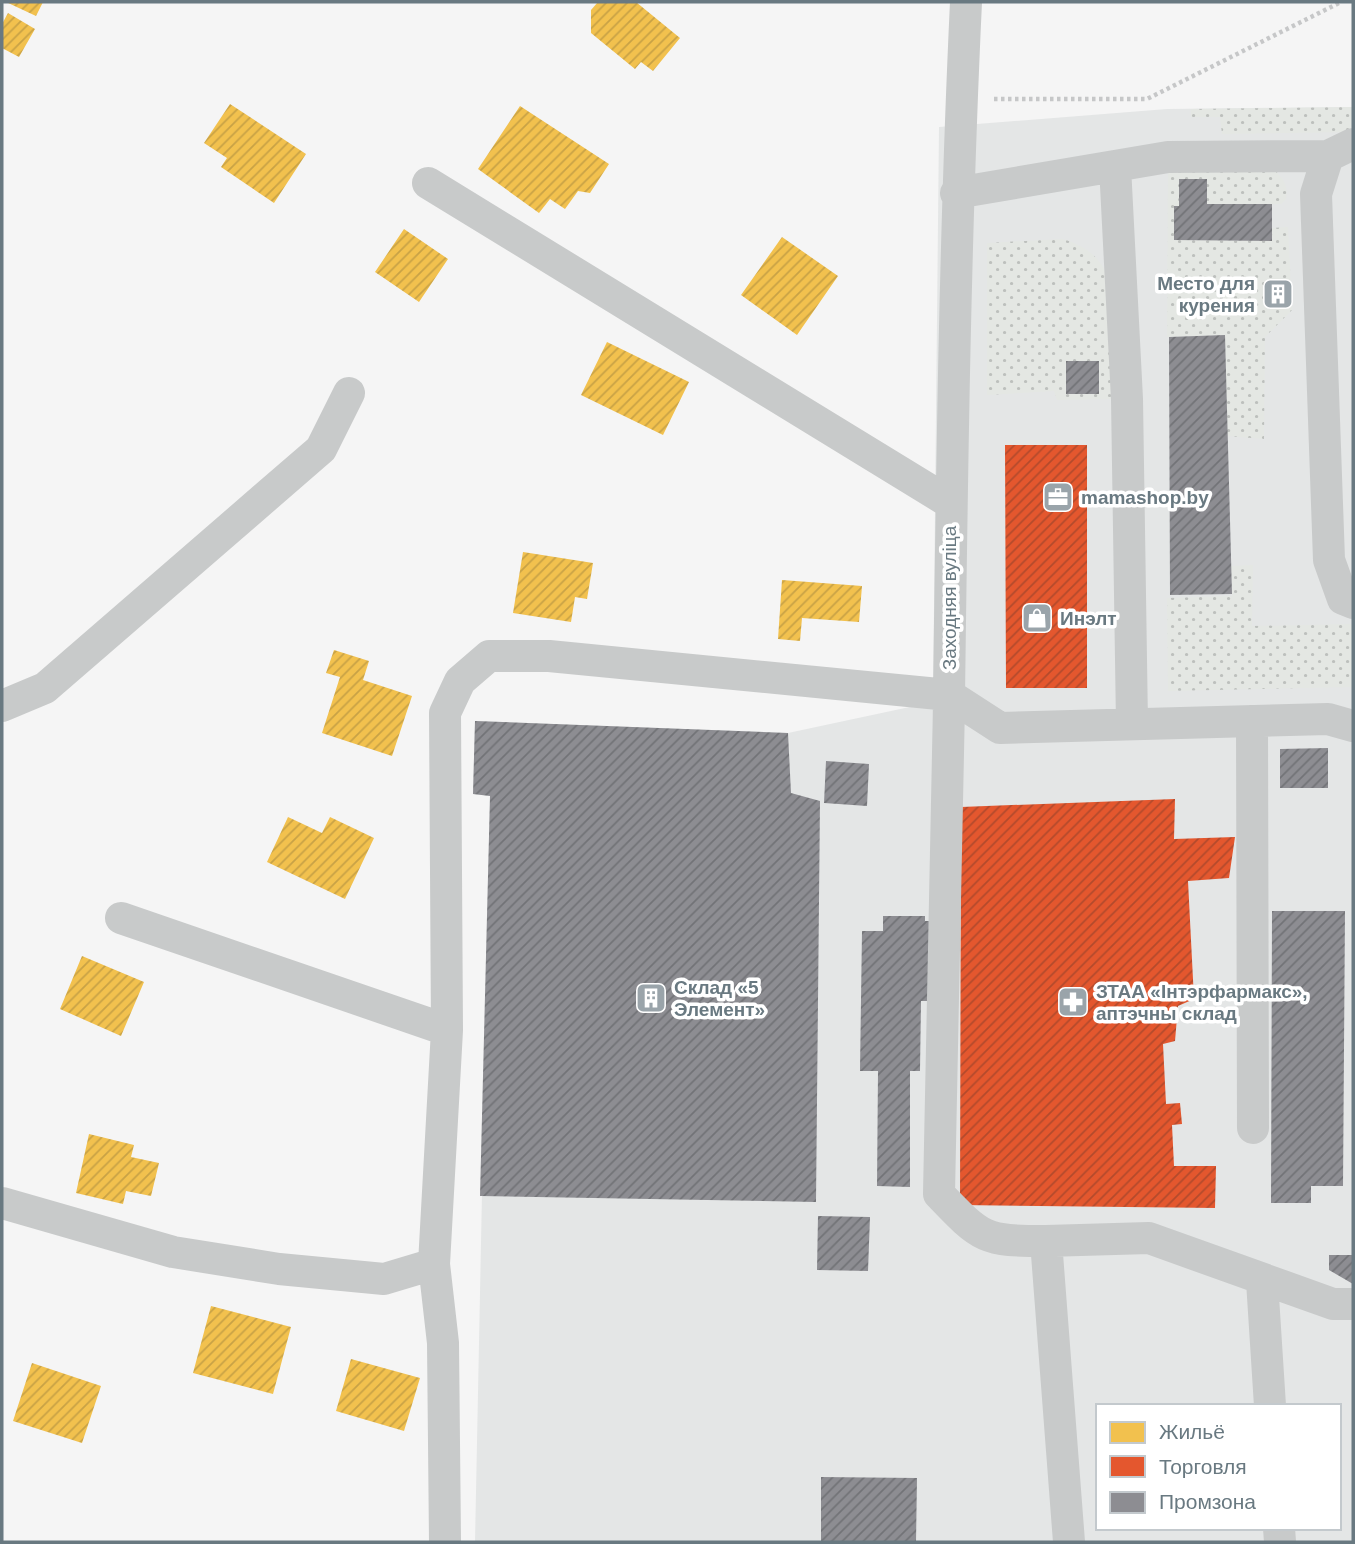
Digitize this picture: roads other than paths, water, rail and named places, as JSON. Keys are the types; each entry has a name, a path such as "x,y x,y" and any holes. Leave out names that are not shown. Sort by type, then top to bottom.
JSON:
{"street":[{"name":"Заходняя вуліца","path":"966,2 956,193 949,502 949,695 939,1195 963,1220 997,1241 1046,1241"},
{"path":"956,193 1168,157 1341,150"},
{"path":"1341,150 1316,194 1316,225 1329,560 1343,599 1353,603"},
{"path":"1115,166 1127,399 1132,724"},
{"path":"428,183 949,502"},
{"path":"2,706 45,688 321,449 349,393"},
{"path":"445,1542 443,1343 434,1264 447,1030 444,713 460,681 489,656 549,656 949,695 1000,728 1328,719 1353,726"},
{"path":"1252,721 1253,1128"},
{"path":"121,918 447,1030"},
{"path":"2,1203 173,1252 279,1269 384,1279 434,1264"},
{"path":"1069,1542 1046,1241 1149,1238 1262,1281 1332,1304 1353,1304"},
{"path":"1262,1281 1270,1404"}],"place":[{"name":"Место для курения","path":"1278,294"},
{"name":"mamashop.by","path":"1058,497"},
{"name":"Инэлт","path":"1037,618"},
{"name":"Склад «5 Элемент»","path":"651,998"},
{"name":"ЗТАА «Інтэрфармакс», аптэчны склад","path":"1073,1002"}]}
